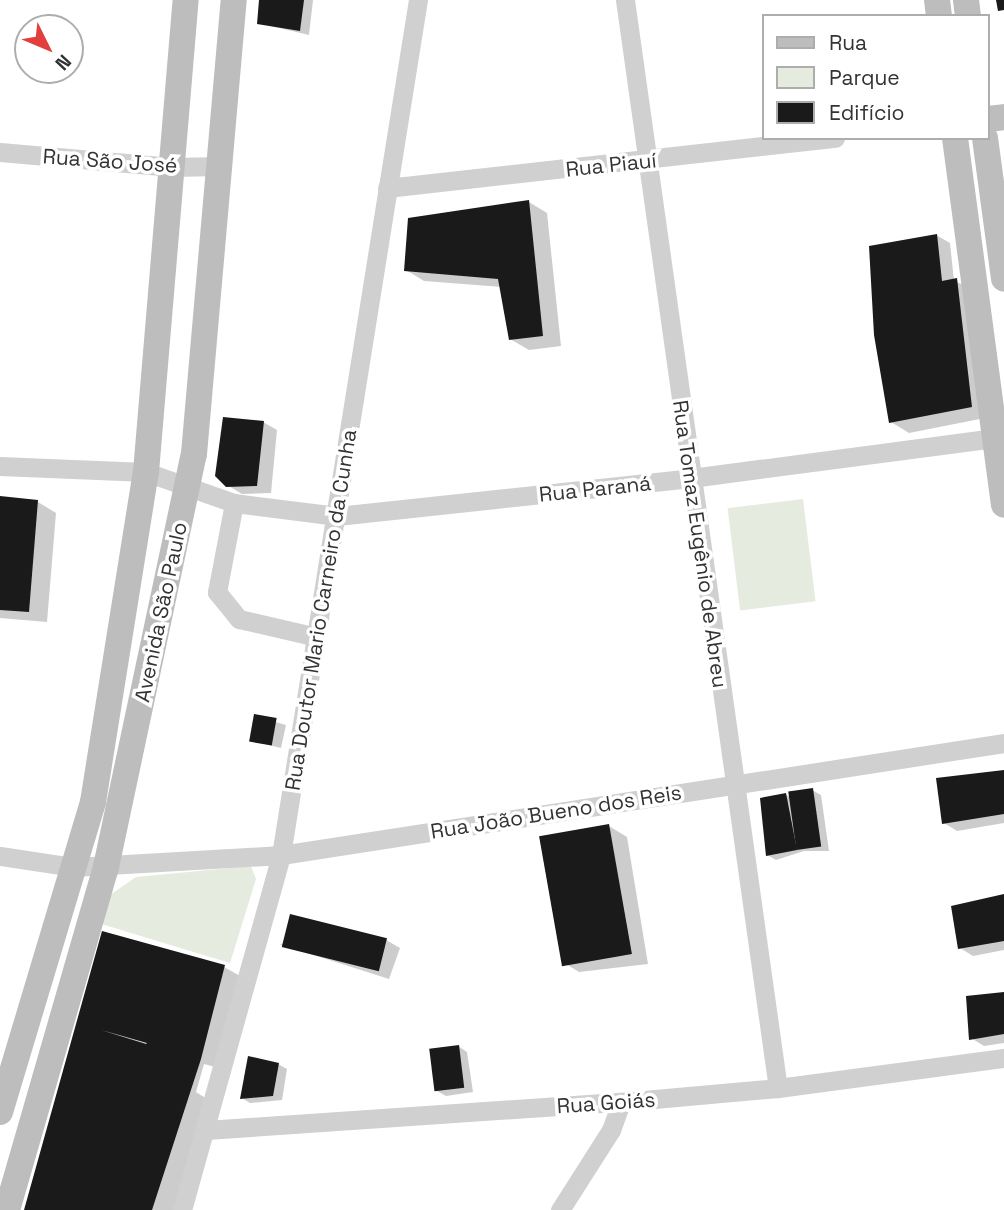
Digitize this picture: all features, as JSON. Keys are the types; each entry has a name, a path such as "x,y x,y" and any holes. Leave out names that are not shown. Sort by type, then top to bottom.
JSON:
{"main road":[{"name":"Avenida São Paulo","path":"0,1112 93,802 146,472 186,0"},
{"name":"Avenida São Paulo","path":"7,1210 106,867 188,486 234,0"},
{"path":"955,140 1000,438 1004,505"},
{"path":"985,140 1004,279"}],"street":[{"name":"Rua Doutor Mario Carneiro da Cunha","path":"182,1210 281,855 418,0"},
{"name":"Rua Tomaz Eugênio de Abreu","path":"625,0 733,785 778,1088"},
{"name":"Rua Piauí","path":"387,188 647,162 819,140"},
{"name":"Rua São José","path":"0,152 172,167 220,166"},
{"name":"Rua Paraná","path":"0,466 146,472 234,503 337,516 691,478 1000,438"},
{"path":"234,503 217,592 239,619 317,636"},
{"name":"Rua João Bueno dos Reis","path":"0,856 74,867 106,867 281,855 1004,743"},
{"name":"Rua Goiás","path":"206,1130 621,1102 778,1088 1004,1058"},
{"path":"560,1210 611,1130 621,1102"}],"green space":[{"path":"803,499 816,601 740,610 728,508"},
{"path":"251,866 256,879 230,963 98,923 110,895 136,877"}],"building":[{"path":"259,0 304,0 300,31 257,24"},
{"path":"996,0 1004,0 1004,10 998,11"},
{"path":"529,200 543,336 509,340 498,279 404,271 408,218"},
{"path":"937,234 942,281 957,278 972,407 889,423 874,335 869,246"},
{"path":"223,417 264,421 257,486 226,487 215,476"},
{"path":"0,496 38,500 29,612 0,610"},
{"path":"254,714 277,718 272,746 249,742"},
{"path":"1004,770 1004,814 942,824 936,778"},
{"path":"813,788 821,846 796,850 788,791"},
{"path":"786,793 797,850 766,856 760,798"},
{"path":"609,824 632,954 562,966 539,836"},
{"path":"1004,894 1004,941 958,949 951,906"},
{"path":"290,914 387,938 379,971 282,947"},
{"path":"102,931 225,965 201,1059 152,1210 24,1210"},
{"path":"1004,992 1004,1034 969,1040 966,996"},
{"path":"459,1045 464,1088 434,1091 429,1049"},
{"path":"248,1056 279,1063 273,1096 240,1099"}]}
